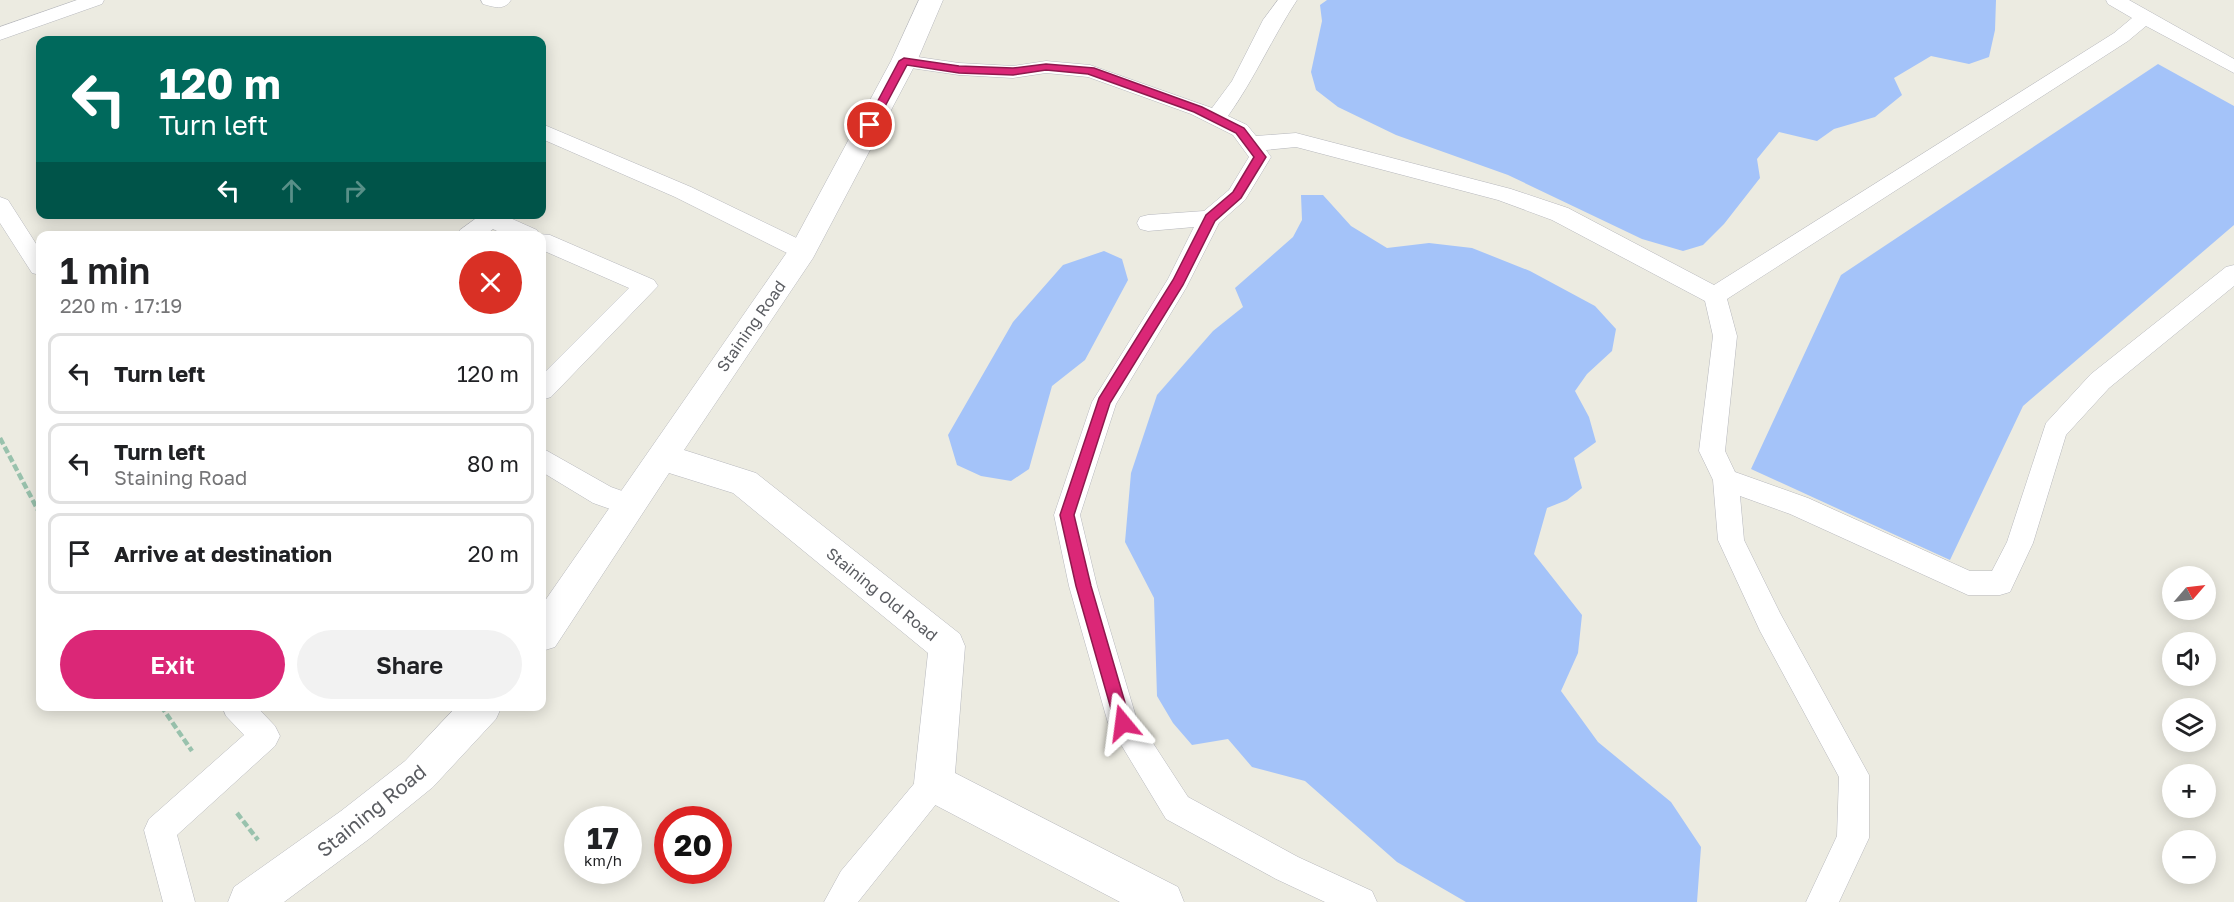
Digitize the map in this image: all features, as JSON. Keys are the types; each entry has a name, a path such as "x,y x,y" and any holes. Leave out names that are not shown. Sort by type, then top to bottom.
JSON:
{"street":[{"name":"Staining Road","path":"546,629 803,251 904,61 931,0"},
{"name":"Staining Old Road","path":"662,457 744,483 947,646 934,783"},
{"name":"Staining Road","path":"249,902 355,825 419,774 478,711"},
{"path":"934,783 1163,902"}],"lane":[{"path":"0,34 95,0"},
{"path":"490,0 500,2 502,0"},
{"path":"1215,118 1241,83 1273,20 1288,0"},
{"path":"2115,0 2234,67"},
{"path":"1715,296 2121,37 2145,17"},
{"path":"904,61 959,69 1013,72 1046,67 1090,71 1198,109 1240,130 1260,157 1237,195 1210,218 1178,282 1104,402 1067,515 1083,586 1123,723 1177,808 1287,868 1361,902"},
{"path":"546,133 683,192 803,251"},
{"path":"1251,144 1296,140 1503,194 1560,214 1715,296 1725,336 1712,451 1726,480 1731,540 1770,622 1854,775 1853,838 1822,902"},
{"path":"0,205 36,261"},
{"path":"1148,223 1210,218"},
{"path":"475,231 491,219 518,231"},
{"path":"546,243 646,286 546,386"},
{"path":"1726,480 1799,506 1968,583 2000,583 2020,543 2055,430 2100,381 2234,273"},
{"path":"546,461 602,495 630,505"},
{"path":"179,902 160,830 265,736 241,711"},
{"path":"840,902 852,882 934,783"}],"path":[{"path":"0,438 36,506"}],"water":[{"path":"1327,0 1996,0 1995,30 1989,57 1969,64 1931,56 1894,78 1902,95 1875,117 1834,129 1817,141 1779,132 1757,159 1760,178 1724,224 1703,245 1683,251 1642,239 1508,175 1396,135 1338,107 1316,90 1311,72 1322,21 1320,5"},
{"path":"2158,64 2234,106 2234,225 2023,406 1950,560 1751,469 1841,275"},
{"path":"1301,195 1323,195 1351,226 1387,248 1429,243 1472,248 1530,271 1595,306 1616,329 1612,351 1587,374 1575,391 1589,417 1596,442 1574,458 1582,488 1567,500 1547,508 1534,554 1582,615 1578,653 1561,691 1598,742 1671,802 1701,847 1697,902 1466,902 1397,862 1305,781 1252,767 1228,739 1192,745 1173,723 1157,696 1154,598 1125,542 1131,473 1157,395 1213,331 1243,307 1235,288 1293,237 1302,220"},
{"path":"1104,251 1122,259 1128,280 1085,360 1052,386 1029,469 1011,481 981,476 957,465 948,435 1013,322 1063,265"}],"route":[{"path":"870,125 904,61 959,69 1013,72 1046,67 1090,71 1198,109 1240,130 1260,157 1237,195 1210,218 1178,282 1104,402 1067,515 1083,586 1123,723"}]}
